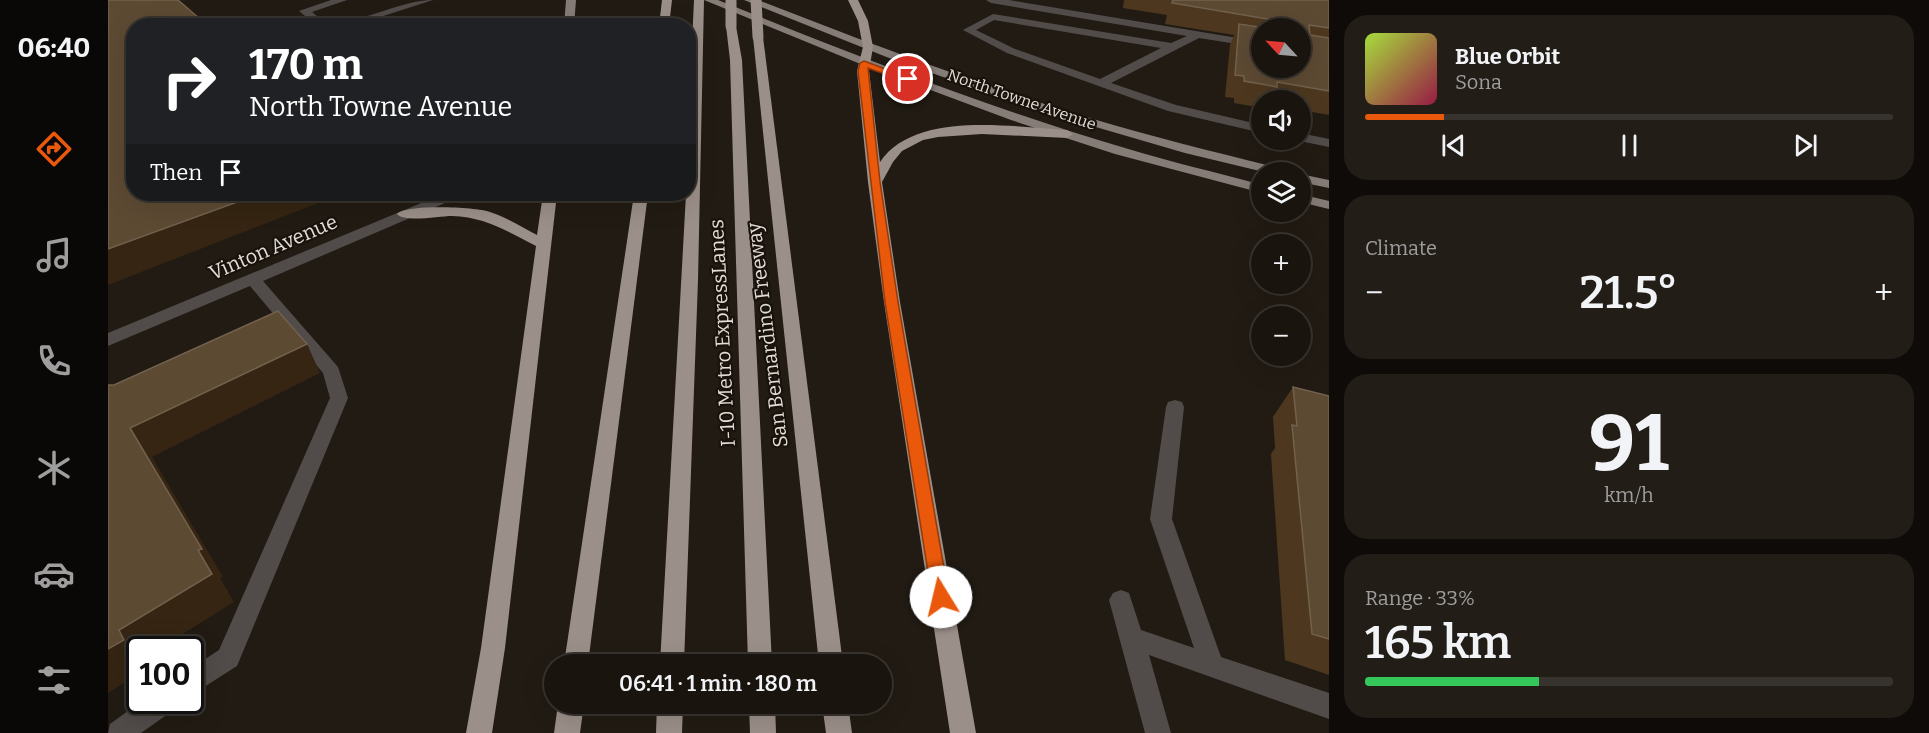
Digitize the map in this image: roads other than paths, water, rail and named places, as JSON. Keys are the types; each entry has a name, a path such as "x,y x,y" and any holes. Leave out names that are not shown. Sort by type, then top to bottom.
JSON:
{"highway":[{"path":"665,18 667,0"},
{"name":"I-10 Metro ExpressLanes","path":"731,0 730,26 735,60 760,654"},
{"name":"San Bernardino Freeway","path":"756,0 758,37 830,654"},
{"path":"853,0 863,21 868,47 863,71 875,182 892,302 963,733"},
{"name":"I-10 Metro ExpressLanes","path":"696,142 702,4"},
{"path":"875,182 892,153 914,139 947,132 982,130 1067,134"},
{"path":"480,733 493,648 549,201"},
{"path":"577,654 640,201"},
{"name":"I-10 Metro ExpressLanes","path":"672,654 693,201"},
{"path":"404,214 453,212 486,215 543,244"},
{"path":"567,733 570,714"},
{"path":"669,733 670,714"},
{"path":"762,714 762,733"},
{"path":"836,714 839,733"}],"main road":[{"path":"570,18 571,0"},
{"name":"North Towne Avenue","path":"749,0 868,47 991,90 1136,136 1251,165"},
{"name":"North Towne Avenue","path":"702,4 1067,134 1122,152 1251,186"},
{"path":"1311,180 1329,184"},
{"path":"1311,201 1329,205"}],"street":[{"path":"314,18 304,11 342,0"},
{"path":"367,18 429,0"},
{"path":"991,0 1251,43"},
{"path":"1173,47 993,17 968,30 1011,51 1172,108 1251,126"},
{"path":"1101,83 1198,34"},
{"path":"1311,139 1329,143"},
{"name":"Vinton Avenue","path":"108,340 436,201"},
{"path":"204,674 228,658 339,398 332,372 252,279"},
{"path":"1175,407 1161,519 1212,666"},
{"path":"1121,600 1158,733"},
{"path":"1131,638 1329,706"},
{"path":"119,733 146,714"}]}
